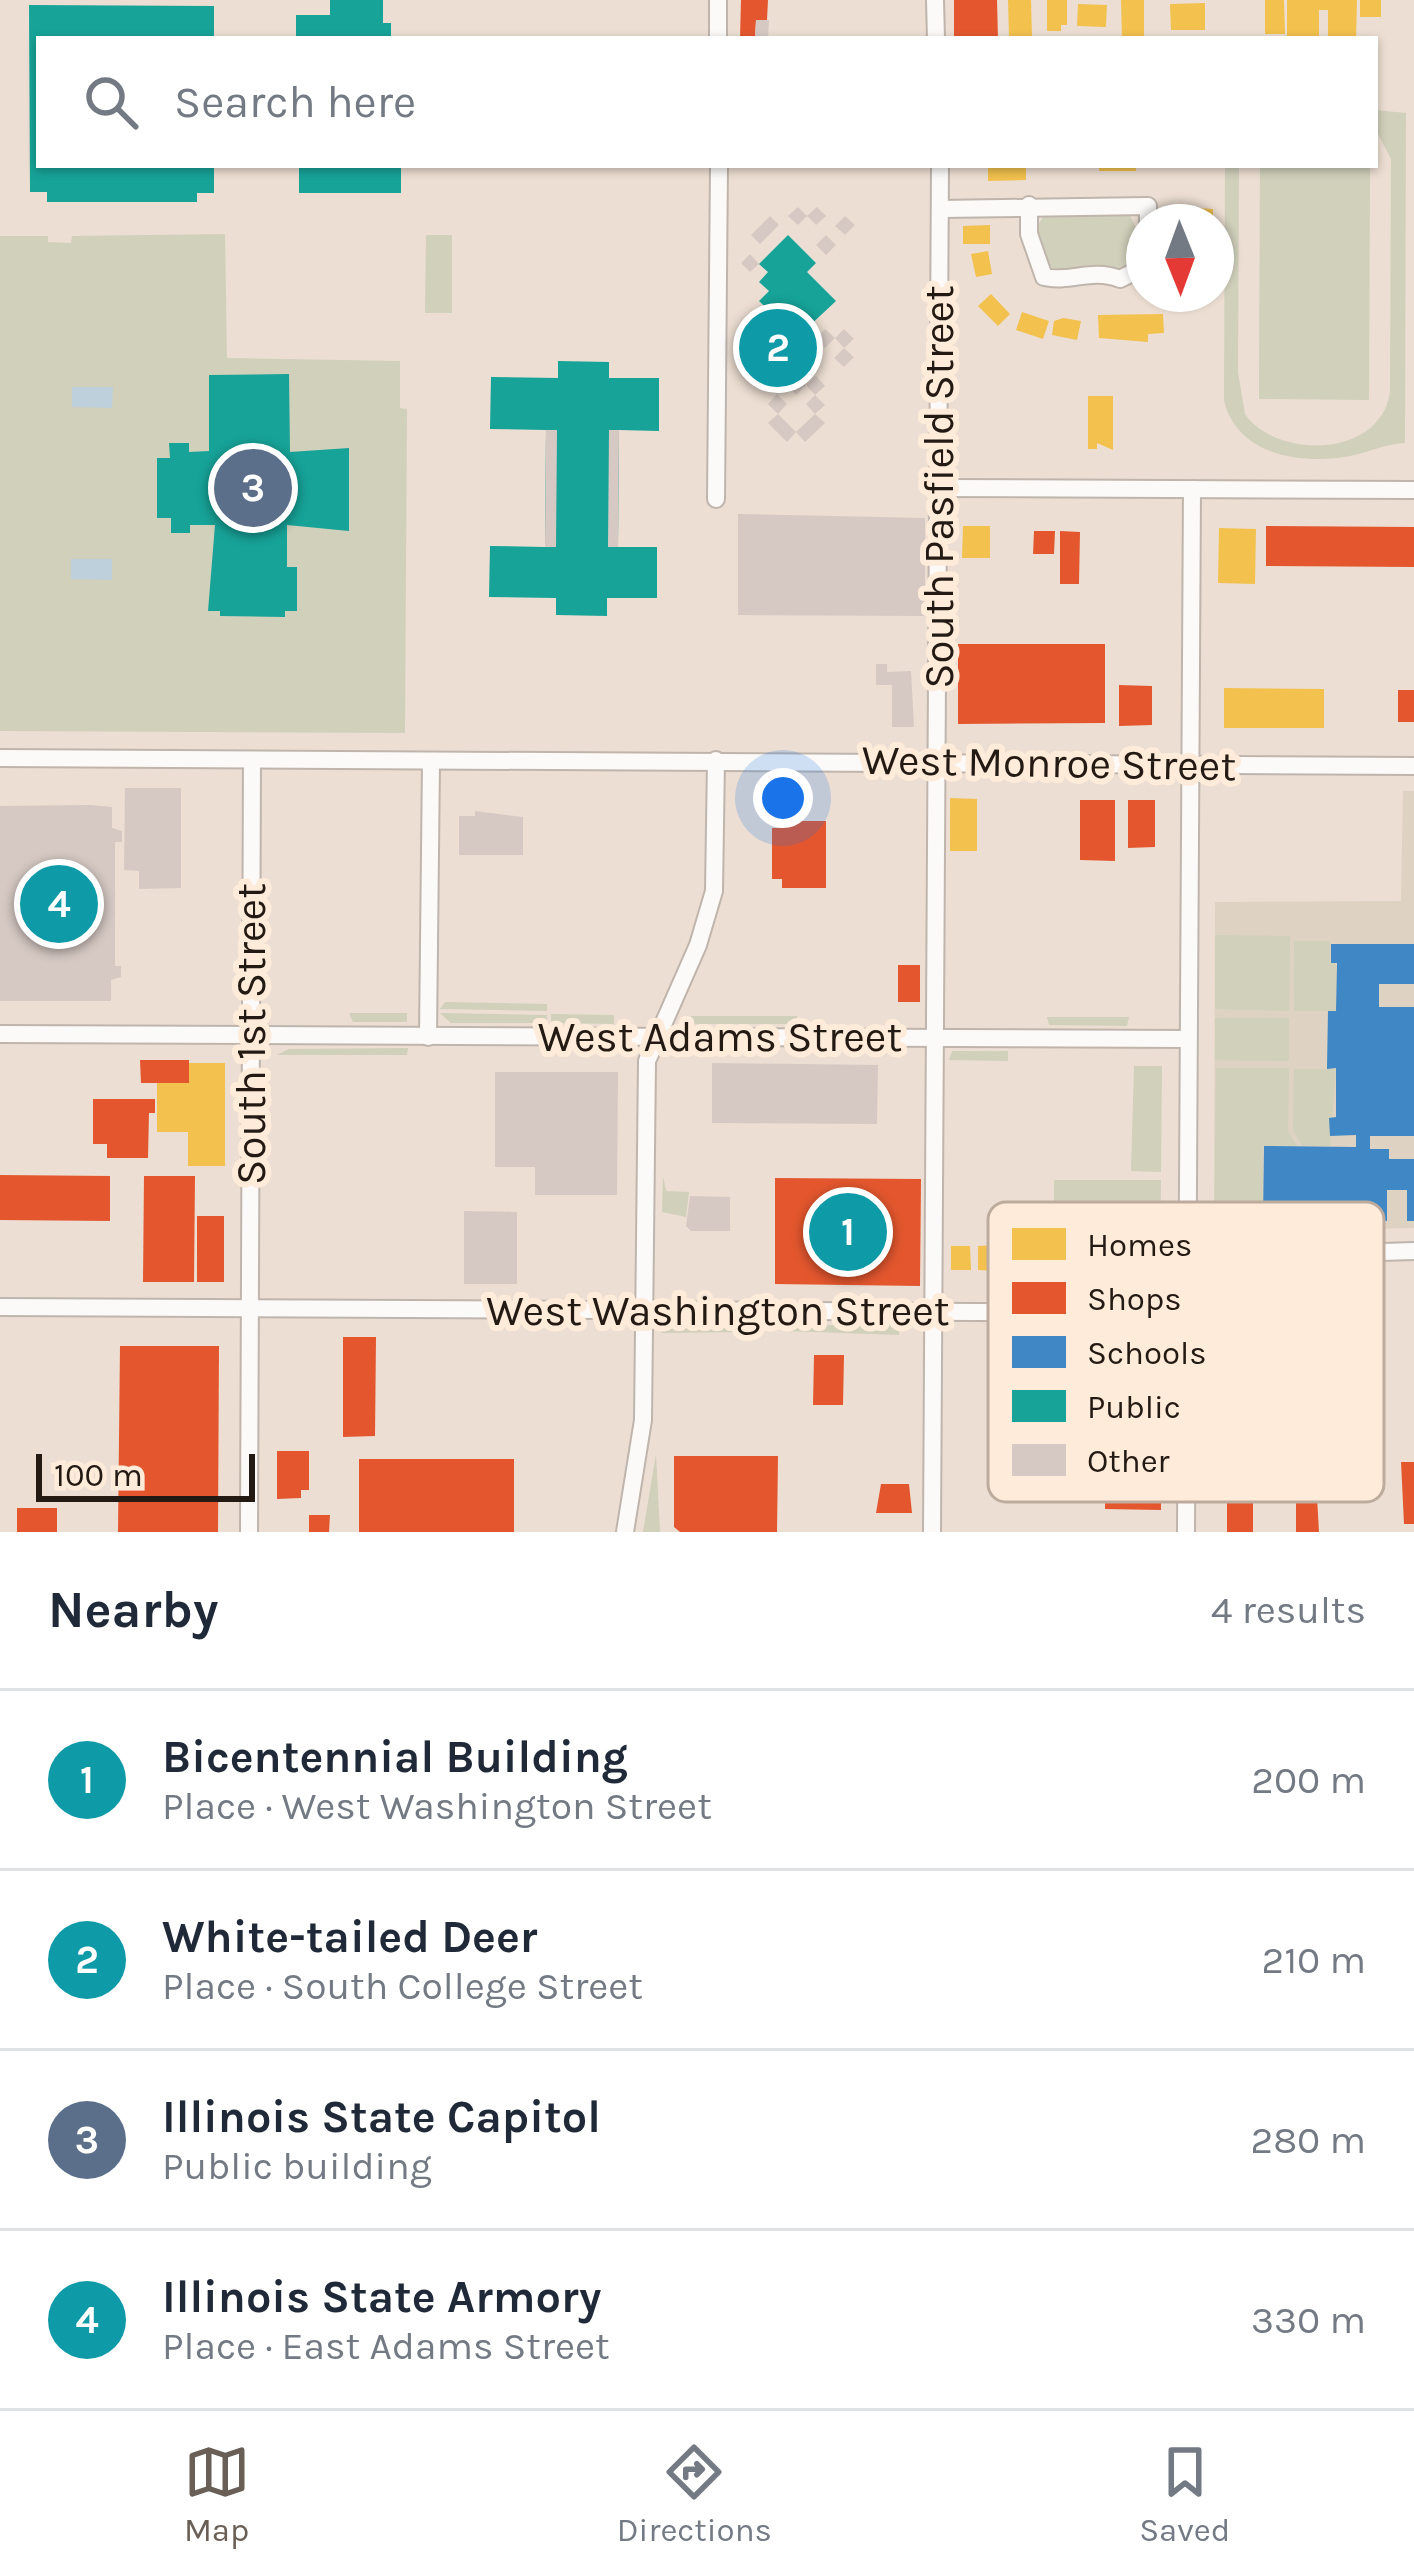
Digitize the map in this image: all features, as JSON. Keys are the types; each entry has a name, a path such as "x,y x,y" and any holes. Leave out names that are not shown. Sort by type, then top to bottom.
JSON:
{"street":[{"path":"718,0 718,36"},
{"path":"934,0 936,36"},
{"path":"716,499 718,168"},
{"name":"South Pasfield Street","path":"932,1532 940,168"},
{"path":"1029,205 1029,234 1044,277 1089,272 1120,279 1126,276"},
{"path":"940,209 1126,206"},
{"path":"939,488 1414,490"},
{"path":"1187,1202 1192,489"},
{"name":"West Monroe Street","path":"0,758 1414,766"},
{"name":"South 1st Street","path":"249,1532 252,760"},
{"path":"625,1532 643,1420 646,1081 655,1037 698,945 714,890 716,760"},
{"path":"428,1037 431,761"},
{"name":"West Adams Street","path":"0,1034 1188,1039"},
{"path":"1384,1252 1414,1251"},
{"name":"West Washington Street","path":"0,1307 988,1312"},
{"path":"1186,1502 1186,1532"}],"shaded area":[{"path":"1403,791 1414,791 1414,1228 1384,1229 1384,1202 1214,1202 1215,902 1401,901"}],"green space":[{"path":"1378,110 1406,113 1405,443 1350,456 1293,457 1257,445 1243,434 1224,401 1224,312 1234,312 1234,204 1225,204 1225,168 1239,168 1238,372 1245,414 1280,439 1326,445 1368,430 1382,414 1390,392 1391,159 1378,134"},
{"path":"1260,168 1370,168 1369,400 1259,399"},
{"path":"1045,214 1126,214 1126,268 1045,266 1036,228"},
{"path":"225,234 227,358 400,361 400,408 407,409 405,733 0,731 0,236 48,236 48,242 71,243 72,236"},
{"path":"426,235 452,235 452,313 425,313"},
{"path":"1215,935 1290,936 1289,1011 1215,1009"},
{"path":"1294,941 1330,941 1330,963 1336,963 1336,1011 1294,1011"},
{"path":"445,1002 547,1004 547,1011 440,1009"},
{"path":"349,1013 407,1013 407,1022 353,1022"},
{"path":"440,1013 547,1015 547,1023 451,1023"},
{"path":"551,1014 614,1015 614,1024 551,1023"},
{"path":"685,1016 797,1016 797,1024 681,1024"},
{"path":"1047,1017 1129,1017 1127,1026 1049,1025"},
{"path":"1215,1018 1289,1018 1289,1061 1215,1060"},
{"path":"408,1048 407,1055 277,1055 289,1049"},
{"path":"952,1051 1008,1051 1008,1061 949,1060"},
{"path":"1134,1066 1162,1066 1161,1172 1131,1171"},
{"path":"1216,1068 1289,1068 1288,1131 1297,1146 1263,1146 1263,1202 1214,1202"},
{"path":"1294,1069 1336,1069 1330,1146 1302,1146 1293,1130"},
{"path":"663,1176 666,1191 689,1192 686,1217 662,1212"},
{"path":"1054,1180 1161,1180 1161,1202 1054,1202"},
{"path":"788,1325 899,1325 899,1335 786,1331"},
{"path":"661,1326 748,1326 752,1332 661,1333"},
{"path":"656,1454 660,1532 643,1532"}],"water":[{"path":"72,387 113,387 112,408 72,407"},
{"path":"71,559 112,559 112,580 71,579"}],"building: Homes":[{"path":"1008,0 1031,0 1032,36 1009,36"},
{"path":"1047,0 1067,0 1067,25 1061,25 1061,31 1047,31"},
{"path":"1121,0 1144,0 1144,36 1122,36"},
{"path":"1265,0 1284,0 1285,34 1265,34"},
{"path":"1287,0 1357,0 1356,36 1328,36 1328,10 1319,10 1319,36 1287,36"},
{"path":"1360,0 1381,0 1381,17 1360,17"},
{"path":"1205,3 1205,30 1171,30 1170,4"},
{"path":"1078,4 1107,5 1106,27 1077,26"},
{"path":"988,168 1026,168 1026,180 988,181"},
{"path":"1099,168 1136,168 1136,171"},
{"path":"990,225 990,244 963,244 963,226"},
{"path":"988,251 992,274 976,277 971,254"},
{"path":"991,294 1010,314 998,326 978,306"},
{"path":"1022,312 1049,321 1043,339 1016,330"},
{"path":"1163,314 1164,333 1148,334 1148,342 1099,338 1098,315"},
{"path":"1054,321 1081,321 1077,340 1052,335"},
{"path":"1088,396 1113,396 1113,450 1097,443 1097,449 1088,449"},
{"path":"963,526 990,526 990,558 962,558"},
{"path":"1219,528 1256,529 1255,584 1218,583"},
{"path":"1224,688 1324,689 1324,728 1224,728"},
{"path":"950,798 977,799 977,851 950,851"},
{"path":"189,1063 225,1063 225,1166 188,1166 188,1132 157,1132 157,1083 189,1083"},
{"path":"951,1246 970,1246 971,1270 951,1270"},
{"path":"978,1246 988,1246 988,1270 978,1270"}],"building: Shops":[{"path":"741,0 768,0 767,20 756,20 755,36 740,36"},
{"path":"954,0 997,0 998,36 954,36"},
{"path":"1266,526 1414,527 1414,567 1266,566"},
{"path":"1034,531 1055,531 1054,554 1033,554"},
{"path":"1060,531 1080,532 1079,584 1060,584"},
{"path":"958,644 1105,644 1105,723 958,724"},
{"path":"1119,685 1152,686 1152,725 1119,726"},
{"path":"1398,690 1414,690 1414,722 1398,722"},
{"path":"1080,800 1115,800 1115,861 1080,860"},
{"path":"1128,800 1155,800 1155,847 1128,848"},
{"path":"783,821 826,821 826,888 782,888 782,879 772,879 772,828 783,828"},
{"path":"898,965 920,965 920,1002 898,1002"},
{"path":"140,1060 189,1060 189,1083 141,1083"},
{"path":"93,1099 155,1099 155,1113 149,1113 148,1158 107,1158 107,1144 93,1144"},
{"path":"0,1175 110,1176 110,1221 0,1220"},
{"path":"144,1176 195,1176 194,1282 143,1282"},
{"path":"775,1178 921,1179 920,1286 775,1284"},
{"path":"197,1216 224,1216 224,1282 197,1282"},
{"path":"343,1337 376,1337 375,1436 343,1437"},
{"path":"120,1346 219,1346 218,1532 118,1532"},
{"path":"814,1355 844,1355 843,1405 813,1405"},
{"path":"277,1451 309,1451 309,1490 301,1490 301,1498 277,1499"},
{"path":"674,1456 778,1456 777,1532 680,1532 674,1527"},
{"path":"359,1459 514,1459 514,1532 359,1532"},
{"path":"1401,1462 1414,1462 1414,1524 1404,1524"},
{"path":"881,1484 909,1484 912,1513 876,1513"},
{"path":"1105,1502 1161,1502 1161,1510 1105,1509"},
{"path":"1253,1502 1253,1532 1227,1532 1227,1503"},
{"path":"1296,1502 1317,1502 1319,1532 1296,1532"},
{"path":"17,1508 57,1508 57,1532 17,1532"},
{"path":"309,1515 330,1515 329,1532 309,1532"}],"building: Schools":[{"path":"1331,944 1414,944 1414,984 1379,984 1379,1007 1414,1007 1414,1136 1370,1136 1370,1149 1389,1149 1389,1159 1414,1159 1414,1221 1407,1221 1407,1190 1387,1190 1387,1221 1384,1202 1263,1202 1264,1146 1356,1147 1356,1135 1330,1136 1329,1118 1336,1117 1336,1068 1327,1069 1328,1011 1336,1011 1337,963 1331,963"}],"building: Public":[{"path":"330,0 383,0 383,23 391,23 391,36 296,36 296,15 330,15"},
{"path":"29,5 214,6 214,36 36,36 36,168 214,168 214,193 197,193 197,202 47,202 47,192 30,192"},
{"path":"299,168 401,168 401,193 299,193"},
{"path":"788,235 816,263 807,272 836,301 806,329 797,320 788,329 759,301 769,291 759,282 768,272 759,264"},
{"path":"558,361 609,362 609,378 659,378 659,431 619,430 618,547 657,547 657,598 607,598 607,616 556,615 556,598 489,597 490,546 545,547 546,430 490,429 491,377 558,378"},
{"path":"289,374 290,452 349,448 349,531 287,525 287,567 297,567 297,611 285,611 285,617 220,616 220,611 208,611 215,525 190,525 190,533 171,533 171,518 157,518 157,458 170,458 169,443 189,443 189,452 209,451 209,375"}],"building: Other":[{"path":"756,20 769,20 768,36 755,36"},
{"path":"798,207 807,216 798,225 788,216"},
{"path":"817,207 826,216 816,225 807,216"},
{"path":"770,216 779,225 760,244 751,235"},
{"path":"845,216 855,225 845,235 835,226"},
{"path":"826,235 836,245 826,255 816,245"},
{"path":"750,254 759,264 750,272 741,263"},
{"path":"825,329 835,338 825,348 816,339"},
{"path":"844,329 854,339 844,348 835,338"},
{"path":"750,347 759,357 750,366 740,357"},
{"path":"844,348 854,357 844,367 834,358"},
{"path":"778,376 787,385 777,394 768,385"},
{"path":"796,376 806,385 796,395 787,385"},
{"path":"816,376 825,386 815,395 806,385"},
{"path":"777,394 787,404 778,414 768,404"},
{"path":"815,395 825,405 815,414 806,404"},
{"path":"778,414 796,432 787,442 768,423"},
{"path":"815,414 825,423 805,442 796,432"},
{"path":"546,430 557,430 556,547 545,547"},
{"path":"609,430 619,430 618,547 608,547"},
{"path":"738,514 925,518 925,616 738,615"},
{"path":"876,664 887,664 887,672 911,671 914,727 892,727 892,685 876,685"},
{"path":"125,788 181,788 181,888 139,889 139,871 124,870"},
{"path":"0,806 112,807 112,828 122,831 122,842 115,842 115,966 121,966 121,977 111,980 111,1001 0,1001"},
{"path":"475,811 523,817 523,855 459,855 459,816 475,816"},
{"path":"712,1063 878,1065 877,1124 712,1123"},
{"path":"495,1072 618,1072 617,1195 535,1195 535,1167 495,1167"},
{"path":"690,1196 730,1197 730,1231 691,1231 686,1226"},
{"path":"464,1211 517,1212 517,1284 464,1284"}],"place":[{"name":"White-tailed Deer","path":"778,348"},
{"name":"Illinois State Capitol","path":"253,488"},
{"name":"Illinois State Armory","path":"59,904"},
{"name":"Bicentennial Building","path":"848,1232"}]}
